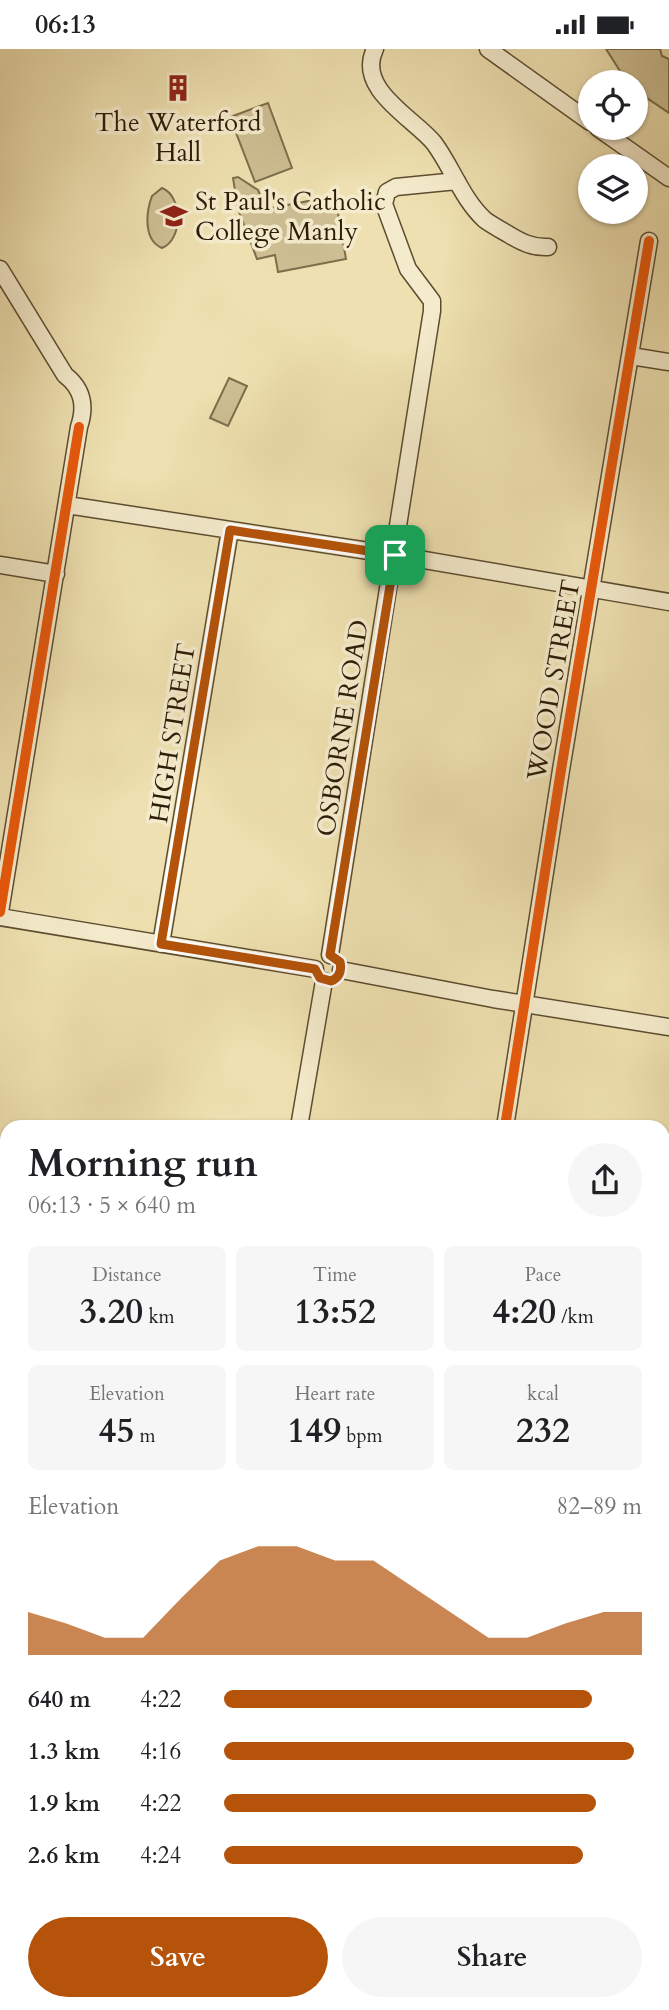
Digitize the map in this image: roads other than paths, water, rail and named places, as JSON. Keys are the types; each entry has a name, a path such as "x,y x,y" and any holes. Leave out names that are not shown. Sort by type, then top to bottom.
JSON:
{"street":[{"path":"375,49 372,55 372,71 376,83 403,116 433,142 472,204 486,220 514,238 536,248 548,247"},
{"path":"488,49 578,113"},
{"path":"615,140 669,178"},
{"name":"OSBORNE ROAD","path":"330,955 395,555 432,301 408,269 384,204 387,192 396,187 457,181"},
{"name":"WOOD STREET","path":"506,1120 649,241"},
{"path":"0,269 65,375 79,427 0,915 161,944 320,975 334,979 341,970 340,962 330,955 319,959 320,975 300,1120"},
{"path":"631,356 669,362"},
{"path":"66,505 395,555 669,602"},
{"name":"HIGH STREET","path":"161,944 230,530"},
{"path":"0,565 56,574"},
{"path":"341,970 669,1027"}],"place":[{"name":"The Waterford Hall","path":"178,88"},
{"name":"St Paul's Catholic College Manly","path":"174,216"}]}
